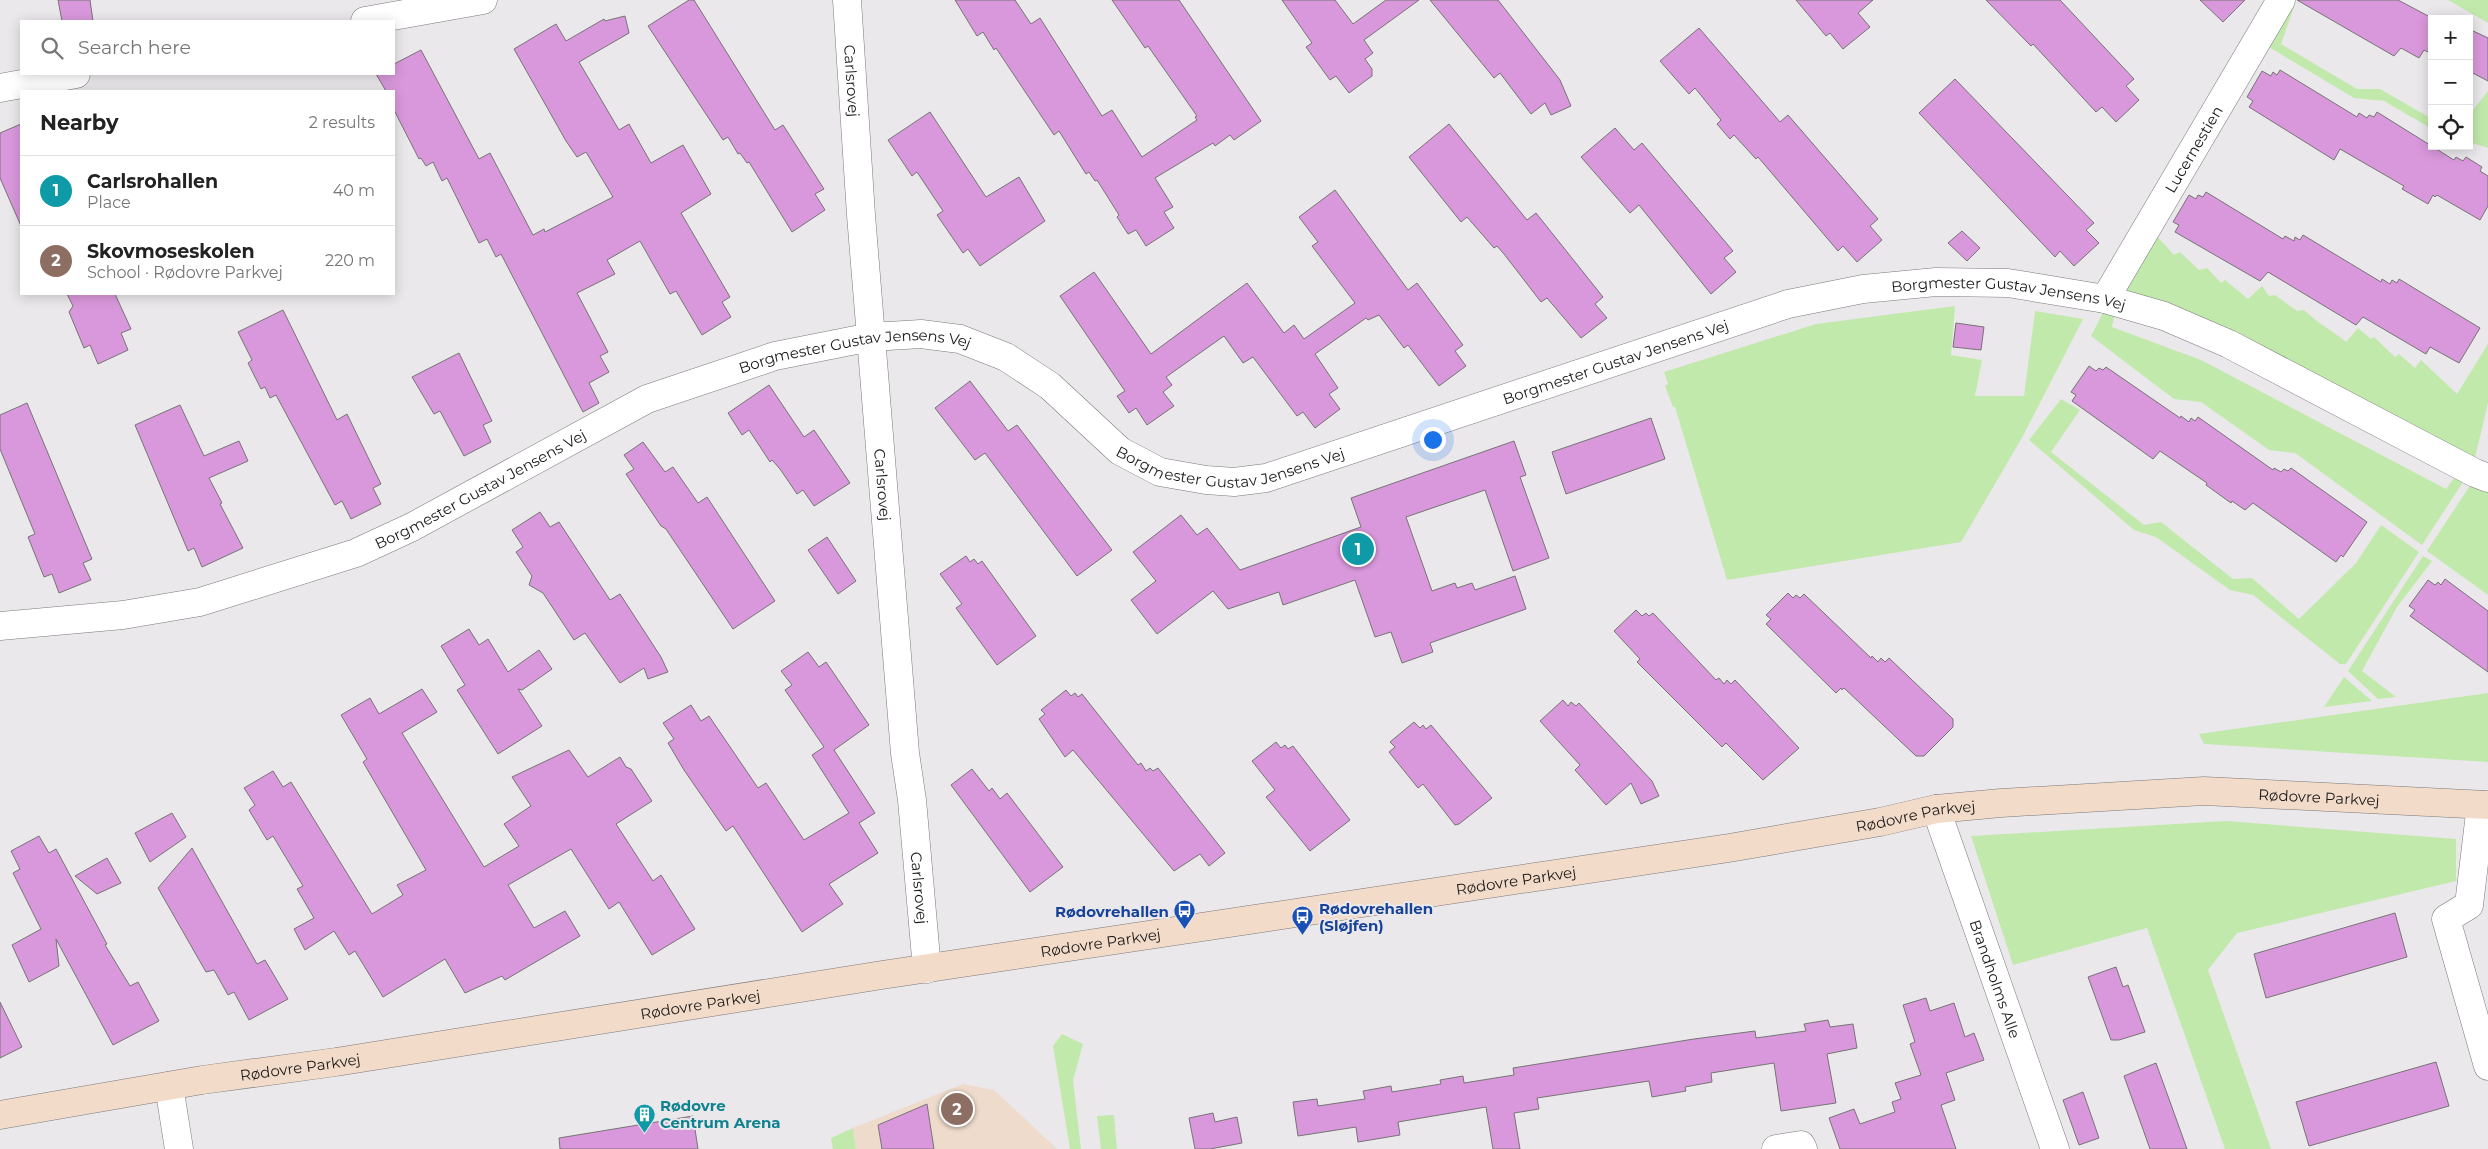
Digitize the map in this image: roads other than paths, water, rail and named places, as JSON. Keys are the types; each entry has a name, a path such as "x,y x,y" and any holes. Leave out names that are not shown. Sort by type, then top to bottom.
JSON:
{"street":[{"path":"371,20 483,0"},
{"name":"Carlsrovej","path":"847,0 905,753 912,800 927,969"},
{"name":"Lucernestien","path":"2105,299 2282,0"},
{"path":"0,88 71,75"},
{"name":"Borgmester Gustav Jensens Vej","path":"0,626 123,615 200,602 347,556 412,527 647,399 774,356 872,337 920,334 960,339 1006,357 1042,381 1120,451 1160,472 1206,480 1234,482 1266,478 1788,304 1863,290 1936,282 2008,283 2105,299 2164,316 2229,344 2475,473 2488,478"},
{"name":"Rødovre Parkvej","path":"0,1115 169,1086 1729,848 1880,822 1936,809 2001,802 2204,790 2484,805 2479,905 2446,919 2488,1066"},
{"name":"Brandholms Alle","path":"1936,809 2055,1149"},
{"path":"169,1086 179,1149"},
{"path":"1776,1149 1802,1145 1803,1149"}],"place":[{"name":"Carlsrohallen","path":"1358,549"},
{"name":"Rødovrehallen","path":"1185,930"},
{"name":"Rødovrehallen (Sløjfen)","path":"1303,936"},
{"name":"Skovmoseskolen","path":"957,1109"},
{"name":"Rødovre Centrum Arena","path":"644,1133"}]}
